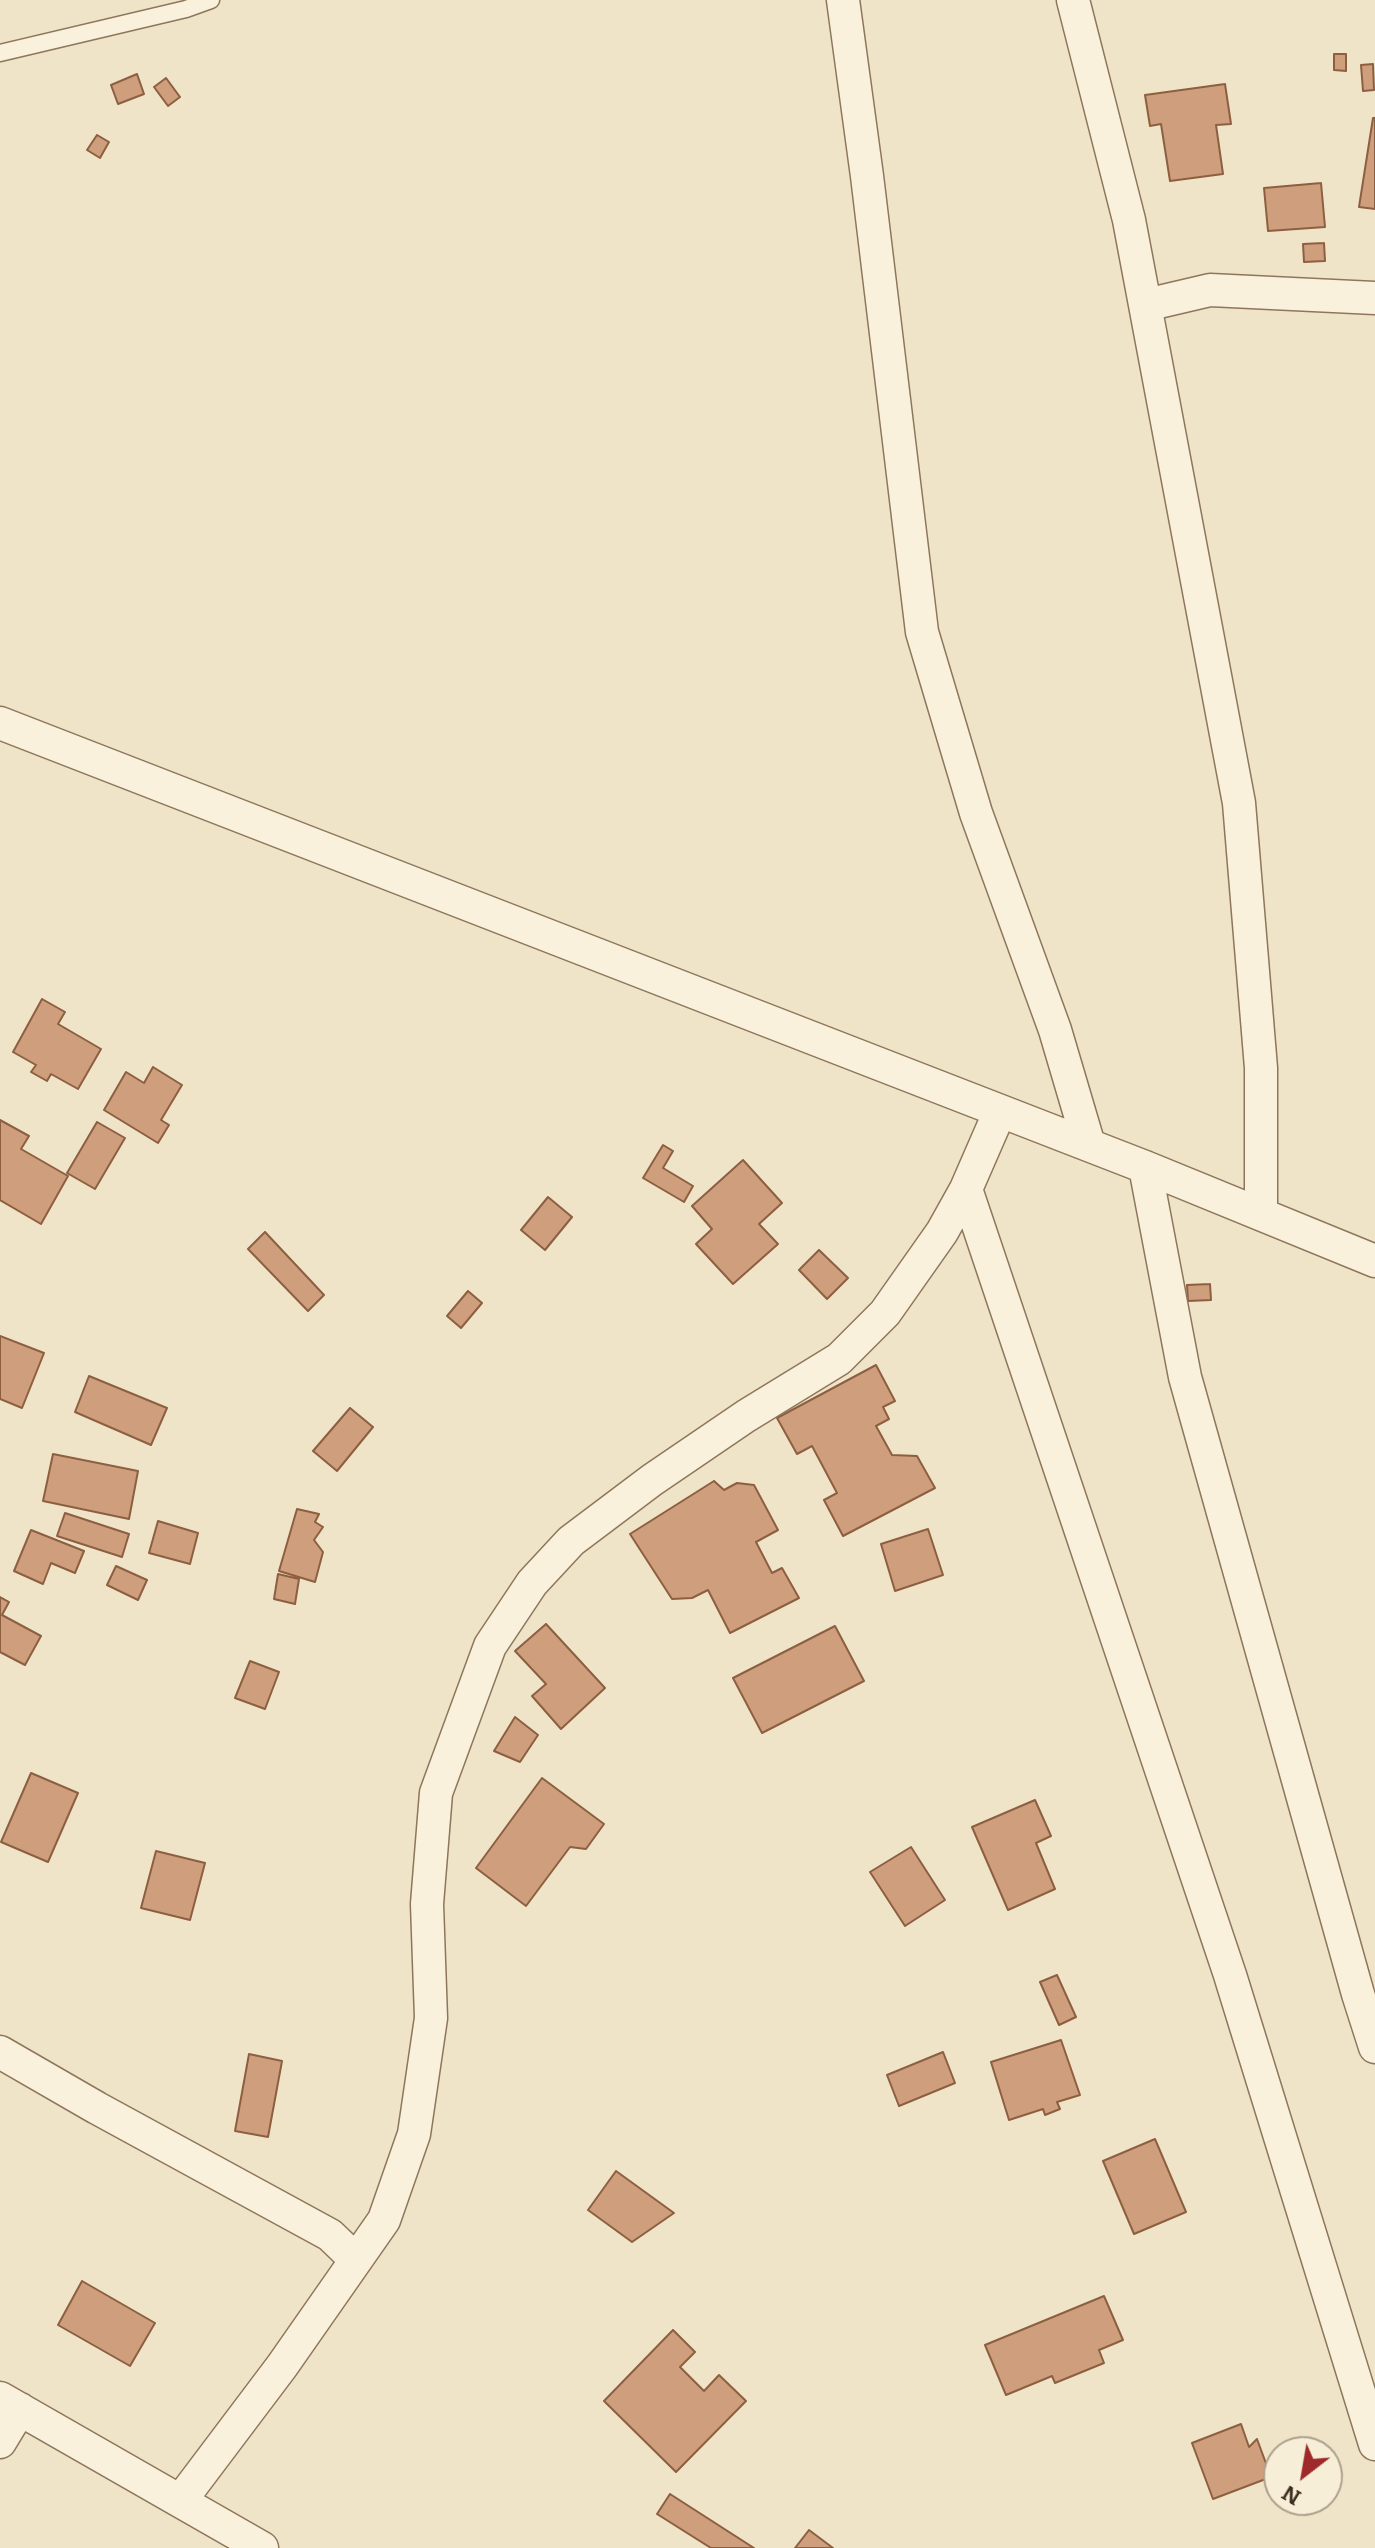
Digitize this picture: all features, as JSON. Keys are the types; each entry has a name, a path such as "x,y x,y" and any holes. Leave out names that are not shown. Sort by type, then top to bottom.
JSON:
{"street":[{"path":"843,0 922,632 976,813 1055,1030 1089,1145"},
{"path":"1073,0 1129,220 1239,803 1261,1068 1261,1214"},
{"path":"1146,305 1210,290 1375,298"},
{"path":"0,723 1089,1145 1375,1261"},
{"path":"181,2500 282,2366 384,2220 414,2134 431,2018 427,1904 436,1793 490,1646 532,1583 571,1541 652,1480 839,1359 885,1313 942,1232 966,1189 1000,1111"},
{"path":"1145,1167 1185,1377 1375,2047"},
{"path":"966,1189 1230,1975 1375,2444"},
{"path":"0,2052 330,2235 356,2260"},
{"path":"0,2442 10,2404 262,2548"}],"lane":[{"path":"0,53 186,9 211,0"}],"building":[{"path":"1334,54 1346,54 1346,71 1334,70"},
{"path":"1373,64 1374,90 1363,91 1361,65"},
{"path":"137,74 144,94 118,104 111,85"},
{"path":"166,78 180,97 168,106 154,87"},
{"path":"1225,84 1231,124 1216,125 1223,174 1170,181 1161,124 1150,126 1145,95"},
{"path":"1375,118 1375,209 1359,207"},
{"path":"97,135 109,142 100,158 87,150"},
{"path":"1321,183 1325,227 1268,231 1264,188"},
{"path":"1324,243 1325,261 1304,262 1303,244"},
{"path":"42,999 65,1012 58,1024 101,1049 78,1089 51,1074 47,1081 31,1072 36,1065 13,1052"},
{"path":"153,1067 182,1085 161,1120 169,1125 158,1143 104,1110 126,1072 144,1083"},
{"path":"0,1120 29,1136 21,1149 68,1176 41,1224 0,1200"},
{"path":"97,1122 125,1138 95,1189 67,1173"},
{"path":"663,1145 673,1151 663,1168 693,1186 684,1202 643,1178"},
{"path":"743,1160 782,1203 759,1224 778,1244 733,1284 696,1244 712,1229 692,1206"},
{"path":"548,1197 572,1217 545,1250 521,1230"},
{"path":"265,1232 324,1295 308,1311 248,1249"},
{"path":"819,1250 848,1278 827,1299 799,1270"},
{"path":"1210,1284 1211,1300 1188,1301 1187,1285"},
{"path":"468,1291 482,1303 461,1328 447,1316"},
{"path":"0,1336 44,1353 22,1408 0,1399"},
{"path":"876,1365 895,1401 883,1407 889,1419 876,1426 892,1455 917,1456 935,1488 843,1536 824,1500 837,1493 812,1446 797,1454 777,1418"},
{"path":"89,1376 167,1408 151,1445 75,1412"},
{"path":"350,1408 373,1427 337,1471 313,1451"},
{"path":"53,1454 138,1471 129,1519 43,1501"},
{"path":"714,1481 724,1490 737,1483 754,1485 778,1530 756,1542 772,1573 782,1568 799,1598 730,1633 708,1590 692,1598 672,1599 630,1534"},
{"path":"297,1509 319,1514 315,1522 323,1527 314,1540 323,1552 315,1582 279,1571"},
{"path":"65,1513 129,1534 122,1557 57,1536"},
{"path":"158,1521 198,1533 190,1564 149,1553"},
{"path":"928,1529 943,1575 895,1591 881,1544"},
{"path":"31,1530 84,1551 75,1573 51,1563 43,1584 14,1571"},
{"path":"116,1566 147,1580 138,1600 107,1585"},
{"path":"278,1574 299,1579 295,1604 274,1599"},
{"path":"0,1597 9,1602 2,1615 41,1636 25,1665 0,1652"},
{"path":"546,1624 605,1688 561,1729 532,1696 546,1684 515,1651"},
{"path":"835,1626 864,1681 762,1733 733,1678"},
{"path":"250,1661 279,1672 265,1709 235,1698"},
{"path":"515,1717 538,1735 520,1762 494,1751"},
{"path":"31,1773 78,1793 48,1862 1,1842"},
{"path":"542,1778 604,1824 586,1849 570,1847 526,1906 476,1868"},
{"path":"1035,1800 1051,1836 1036,1843 1055,1889 1008,1910 972,1827"},
{"path":"911,1847 945,1900 905,1926 870,1872"},
{"path":"156,1851 205,1863 190,1920 141,1908"},
{"path":"1057,1975 1076,2017 1059,2025 1040,1982"},
{"path":"1061,2040 1080,2095 1057,2102 1060,2109 1045,2115 1043,2109 1009,2120 991,2062"},
{"path":"943,2052 955,2083 899,2106 887,2075"},
{"path":"249,2054 282,2061 268,2137 235,2131"},
{"path":"1155,2139 1186,2212 1134,2234 1103,2161"},
{"path":"616,2171 674,2213 632,2242 588,2210"},
{"path":"82,2281 155,2323 130,2366 58,2325"},
{"path":"1104,2296 1123,2340 1099,2350 1104,2363 1055,2383 1052,2376 1006,2395 985,2345"},
{"path":"673,2330 695,2352 680,2367 704,2391 719,2375 746,2401 676,2472 604,2401"},
{"path":"1241,2424 1249,2447 1257,2439 1263,2455 1263,2480 1213,2499 1192,2443"},
{"path":"670,2494 754,2548 711,2548 657,2514"},
{"path":"809,2530 833,2548 795,2548"}]}
